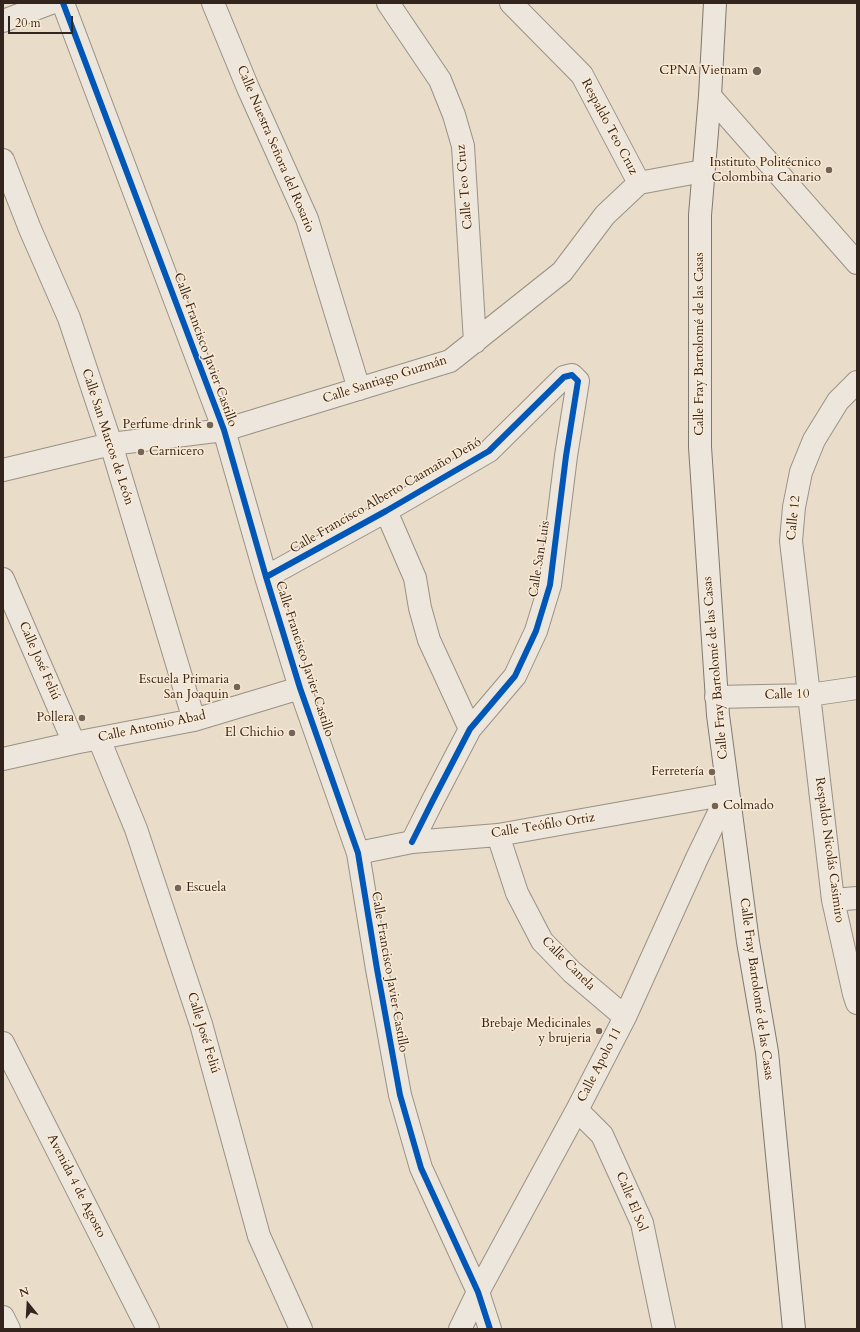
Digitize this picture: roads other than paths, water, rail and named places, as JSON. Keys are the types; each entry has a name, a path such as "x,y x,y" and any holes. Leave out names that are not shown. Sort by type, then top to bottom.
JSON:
{"street":[{"path":"3,21 51,3"},
{"name":"Calle Francisco Javier Castillo","path":"63,3 224,430 266,577 300,688 358,852 377,969 400,1095 421,1168 478,1292 490,1329"},
{"name":"Calle Nuestra Señora del Rosario","path":"213,3 248,88 307,219 359,389"},
{"name":"Calle Teo Cruz","path":"388,3 440,80 454,115 463,146 475,342"},
{"name":"Respaldo Teo Cruz","path":"511,3 582,75 639,183"},
{"name":"Calle Fray Bartolomé de las Casas","path":"715,3 710,96 700,215 700,447 716,697 748,942 767,1052 794,1329"},
{"path":"710,96 857,263"},
{"name":"Calle San Marcos de León","path":"3,160 30,228 69,318 111,444 194,720"},
{"path":"639,183 703,171"},
{"name":"Calle Santiago Guzmán","path":"3,470 111,444 224,430 450,360 475,342 562,272 605,215 639,183"},
{"name":"Calle San Luis","path":"412,842 470,729 515,676 536,631 550,585 566,456 578,381 572,375 564,377"},
{"name":"Calle Francisco Alberto Caamaño Deñó","path":"266,577 386,511 489,451 564,377"},
{"name":"Calle 12","path":"809,695 791,541 794,507 801,472 814,440 838,401 857,382"},
{"path":"386,511 415,578 420,608 430,640 470,729"},
{"name":"Calle José Feliú","path":"3,579 74,743"},
{"name":"Calle Antonio Abad","path":"3,760 74,743 194,720 300,688"},
{"name":"Calle 10","path":"716,697 809,695 857,688"},
{"name":"Respaldo Nicolás Casimiro","path":"809,695 833,900 857,1003"},
{"name":"Calle José Feliú","path":"99,739 136,829 201,1024 259,1236 301,1329"},
{"name":"Calle Teófilo Ortiz","path":"358,852 412,842 498,835 728,794"},
{"name":"Calle Apolo 11","path":"460,1329 478,1292 577,1110 625,1017 697,858 728,794"},
{"name":"Calle Canela","path":"498,835 517,893 542,941 572,972 625,1017"},
{"path":"833,900 857,898"},
{"name":"Avenida 4 de Agosto","path":"3,1043 148,1329"},
{"name":"Calle El Sol","path":"577,1110 602,1135 642,1223 664,1329"},
{"path":"3,1317 9,1329"}],"place":[{"name":"CPNA Vietnam","path":"757,71"},
{"name":"Instituto Politécnico Colombina Canario","path":"829,170"},
{"name":"Perfume drink","path":"210,425"},
{"name":"Carnicero","path":"141,452"},
{"name":"Escuela Primaria San Joaquin","path":"237,687"},
{"name":"Pollera","path":"82,718"},
{"name":"El Chichio","path":"292,733"},
{"name":"Ferretería","path":"712,772"},
{"name":"Colmado","path":"715,806"},
{"name":"Escuela","path":"178,888"},
{"name":"Brebaje Medicinales y brujeria","path":"599,1031"}]}
